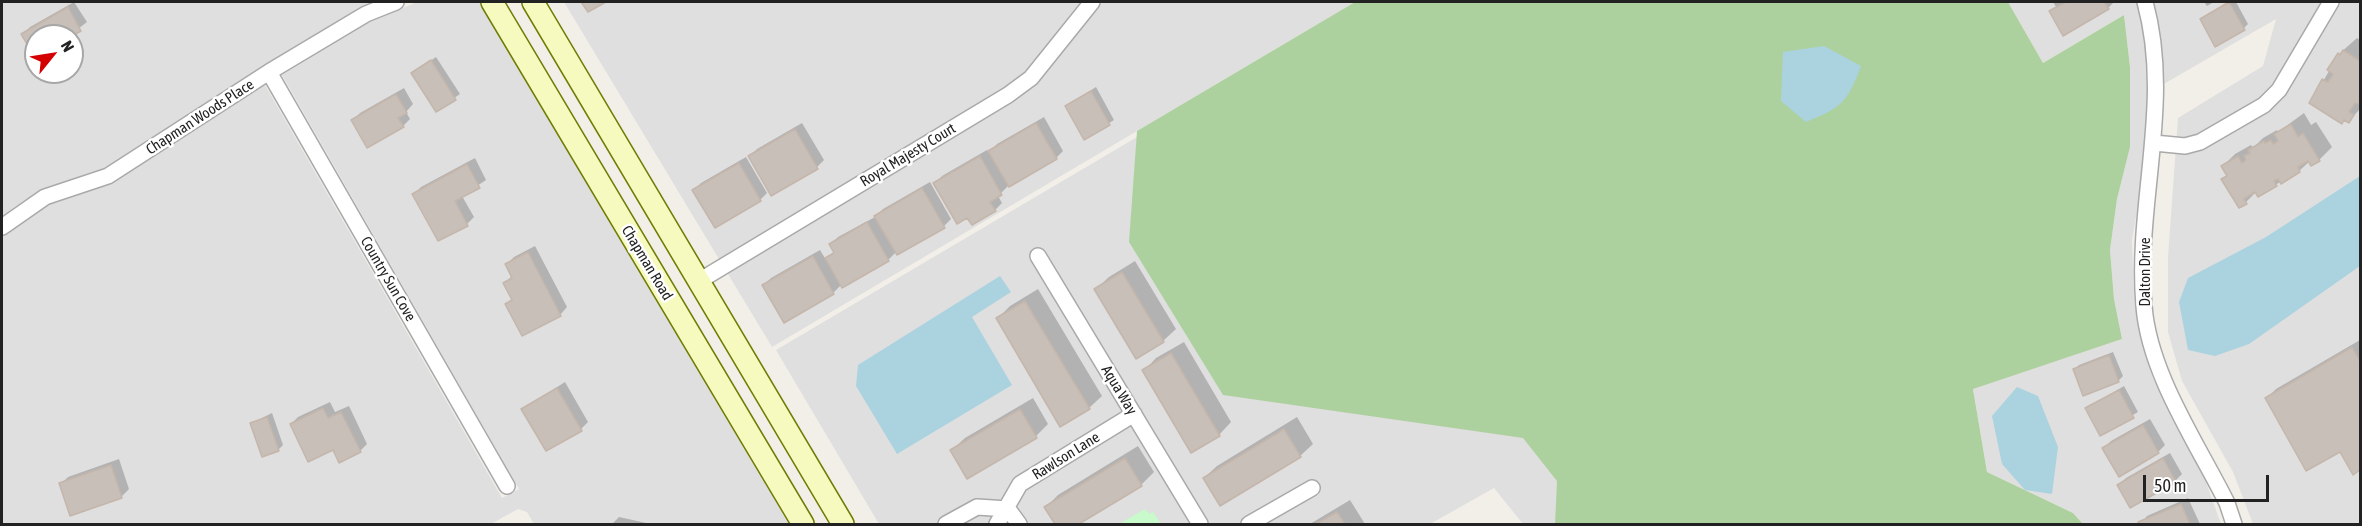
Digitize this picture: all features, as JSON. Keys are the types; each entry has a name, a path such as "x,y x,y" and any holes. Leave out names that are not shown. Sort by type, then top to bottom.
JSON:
{"street":[{"name":"Chapman Woods Place","path":"2,226 45,197 108,176 269,72 366,14 396,2"},
{"name":"Chapman Road","path":"492,2 803,525"},
{"path":"533,2 843,525"},
{"name":"Royal Majesty Court","path":"699,281 1008,95 1031,78 1092,2"},
{"name":"Dalton Drive","path":"2145,2 2150,19 2157,88 2154,143 2142,256 2144,307 2151,349 2227,503 2234,525"},
{"path":"2154,143 2185,146 2200,142 2264,105 2279,90 2331,2"},
{"name":"Country Sun Cove","path":"269,72 507,486"},
{"name":"Aqua Way","path":"1038,255 1200,525"},
{"name":"Rawlson Lane","path":"998,525 1020,484 1134,414"},
{"path":"1250,525 1312,488"},
{"path":"946,524 977,507 1008,509 1018,525"}],"shaded area":[{"path":"2,2 374,2 256,70 104,168 40,190 2,216"},
{"path":"417,2 480,2 791,524 534,524 527,512 518,509 491,524 2,524 2,237 48,205 113,183 265,85 502,498 519,489 282,75 370,22"},
{"path":"564,2 1355,2 772,347"},
{"path":"1366,2 1983,524 1523,524 1494,488 1430,524 879,524 776,350"},
{"path":"2008,2 2360,2 2360,524 2253,524 2233,472 2182,381 2168,332 2168,257 2178,118 2263,66 2276,19 2150,92 2142,182 2132,240 2134,298 2152,376 2175,423 2199,463 2221,524 2083,524 2073,513 1987,472 1973,388 2122,339 2114,299 2110,250 2117,199 2130,147 2130,67 2124,15 2043,63"}],"green space":[{"path":"1355,2 2008,2 2043,63 2124,15 2130,67 2130,147 2117,199 2110,250 2114,299 2122,339 1973,389 1987,472 2073,513 2083,524 1555,524 1557,481 1523,438 1223,395 1129,242 1137,131"},
{"path":"1145,509 1149,514 1153,512 1161,524 1119,524"}],"water":[{"path":"1824,46 1861,66 1852,88 1842,102 1828,112 1806,122 1781,101 1783,52"},
{"path":"2360,176 2360,266 2249,344 2215,356 2188,350 2179,302 2188,278 2266,237"},
{"path":"1000,276 1011,292 972,317 1012,385 897,454 856,386 858,365"},
{"path":"2017,387 2038,396 2058,447 2052,494 2025,490 2002,464 1992,416"}],"building":[{"path":"581,2 606,2 588,12"},
{"path":"2066,2 2104,2 2109,9 2063,36 2049,11"},
{"path":"2229,2 2245,30 2215,47 2200,19"},
{"path":"68,7 77,24 38,24"},
{"path":"2343,50 2360,61 2360,104 2355,103 2349,112 2354,115 2349,123 2344,120 2342,124 2309,103 2322,79 2328,82 2333,74 2327,70 2338,53 2340,55"},
{"path":"431,60 456,100 436,112 411,73"},
{"path":"1091,91 1110,125 1084,140 1065,106"},
{"path":"396,94 407,113 398,118 404,127 367,148 351,120"},
{"path":"1036,123 1057,159 1009,187 988,151"},
{"path":"2291,124 2298,137 2303,133 2320,161 2311,166 2308,161 2298,167 2300,172 2281,184 2278,179 2274,181 2277,186 2258,197 2255,192 2244,199 2247,204 2239,208 2221,179 2227,176 2221,166 2238,156 2242,163 2246,160 2244,156 2250,153 2248,150 2264,141 2265,143 2271,140 2273,144 2278,141 2274,134"},
{"path":"795,129 818,169 771,196 748,156"},
{"path":"980,156 1002,195 990,202 996,211 972,225 967,218 957,224 933,183"},
{"path":"739,163 761,201 715,228 692,190"},
{"path":"467,164 480,188 455,201 468,226 438,241 412,194"},
{"path":"922,188 945,228 897,255 874,216"},
{"path":"867,222 889,261 842,288 825,258 834,253 829,244"},
{"path":"528,252 561,316 522,336 505,304 512,300 503,283 512,278 505,264"},
{"path":"813,256 834,294 784,323 762,285"},
{"path":"1122,272 1164,342 1136,359 1094,289"},
{"path":"1025,301 1090,409 1060,427 996,318"},
{"path":"2352,347 2360,361 2360,470 2353,475 2340,452 2306,471 2265,398"},
{"path":"1171,353 1220,436 1191,453 1142,370"},
{"path":"2109,355 2119,382 2083,396 2073,369"},
{"path":"557,388 582,431 546,451 521,409"},
{"path":"2119,390 2134,418 2100,436 2085,408"},
{"path":"323,408 328,418 341,412 361,452 339,463 333,450 308,462 290,424"},
{"path":"1020,409 1037,438 967,479 950,450"},
{"path":"267,417 279,451 262,457 250,423"},
{"path":"2143,425 2159,453 2119,477 2102,448"},
{"path":"1284,429 1301,457 1220,506 1203,478"},
{"path":"1125,458 1142,486 1079,524 1055,524 1044,507"},
{"path":"2163,458 2176,482 2130,508 2117,485"},
{"path":"111,465 122,498 70,516 59,483"},
{"path":"2181,504 2190,524 2139,524 2138,522"},
{"path":"1337,512 1345,524 1316,524"}]}
